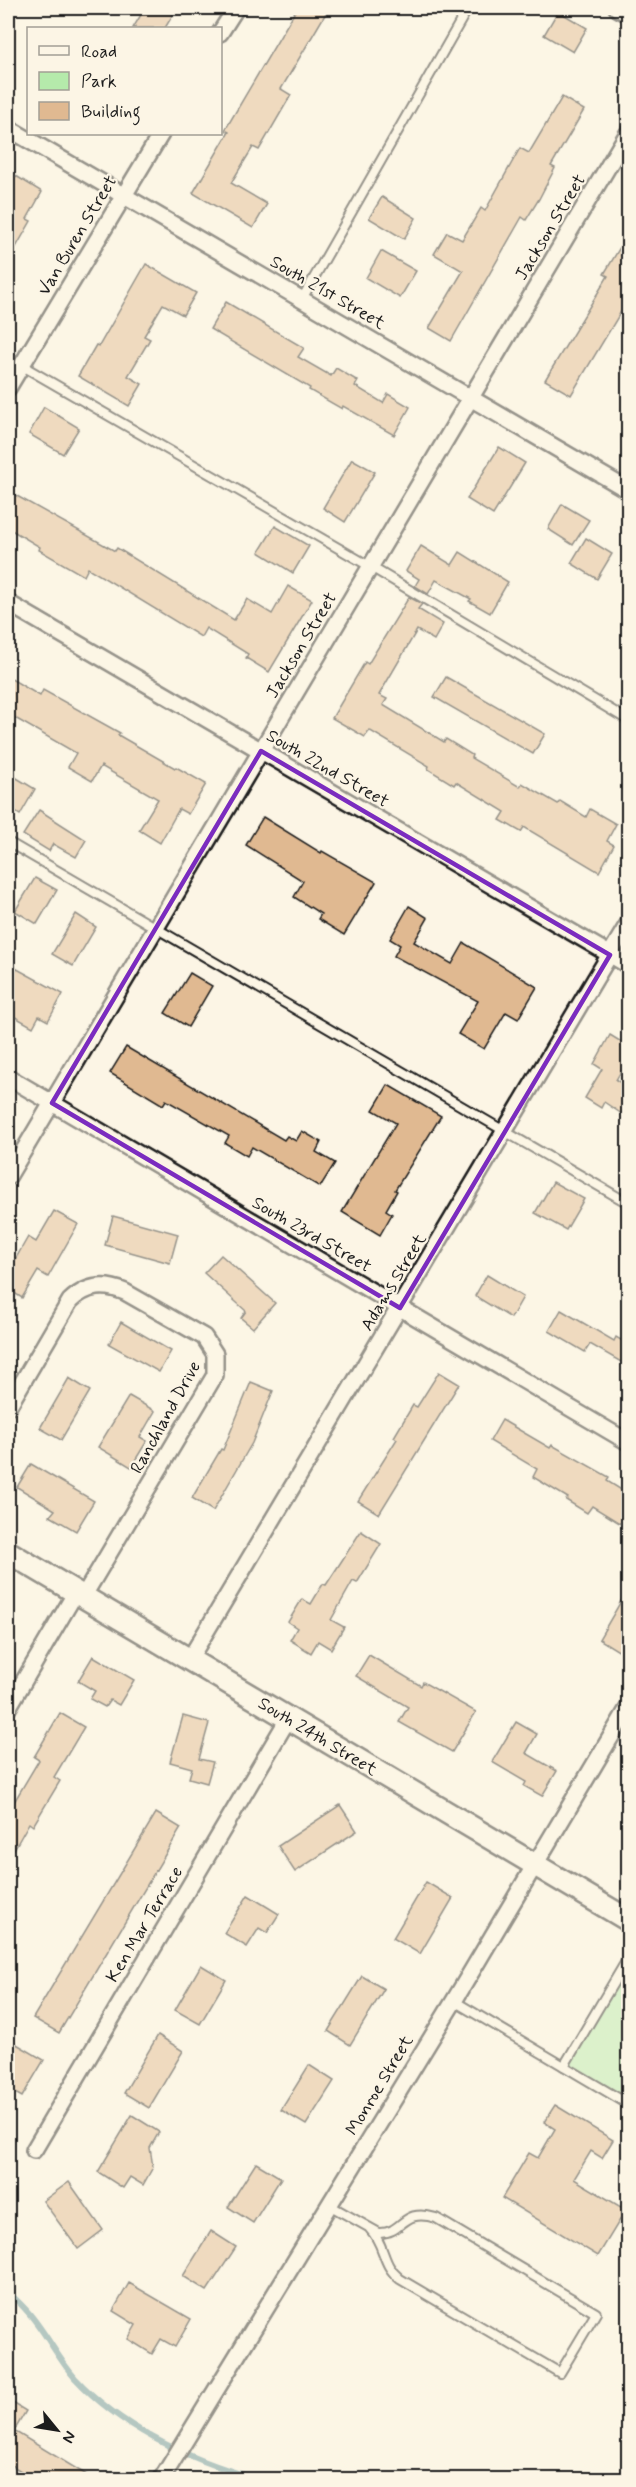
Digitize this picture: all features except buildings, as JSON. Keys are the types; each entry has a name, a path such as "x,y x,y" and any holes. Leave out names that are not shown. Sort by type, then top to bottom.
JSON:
{"street":[{"path":"222,30 236,8"},
{"path":"616,8 628,14"},
{"name":"South 21st Street","path":"8,128 628,490"},
{"name":"Jackson Street","path":"8,1177 628,133"},
{"name":"Van Buren Street","path":"8,388 160,135"},
{"name":"South 22nd Street","path":"8,603 628,965"},
{"name":"Adams Street","path":"189,1660 628,924"},
{"name":"South 23rd Street","path":"8,1077 628,1442"},
{"name":"Ranchland Drive","path":"8,1407 70,1301 79,1293 90,1288 112,1286 125,1292 204,1337 215,1354 215,1375 8,1708"},
{"name":"South 24th Street","path":"8,1552 628,1920"},
{"name":"Monroe Street","path":"160,2480 453,2001 628,1708"},
{"name":"Ken Mar Terrace","path":"34,2150 288,1719"}],"lane":[{"path":"302,299 468,8"},
{"path":"21,365 371,567 628,720"},
{"path":"8,842 628,1203"},
{"path":"564,2066 628,1958"},
{"path":"453,2001 628,2104"},
{"path":"329,2205 370,2229 387,2233 408,2217 417,2215 436,2218 596,2313 560,2373 400,2278 386,2265 381,2243 370,2229"}],"highlighted area":[{"path":"261,751 610,955 400,1308 52,1103"}],"green space":[{"path":"628,1958 628,2104 564,2066"}],"waterway":[{"path":"8,2292 33,2319 75,2378 115,2414 160,2442 210,2464 261,2480"}]}
